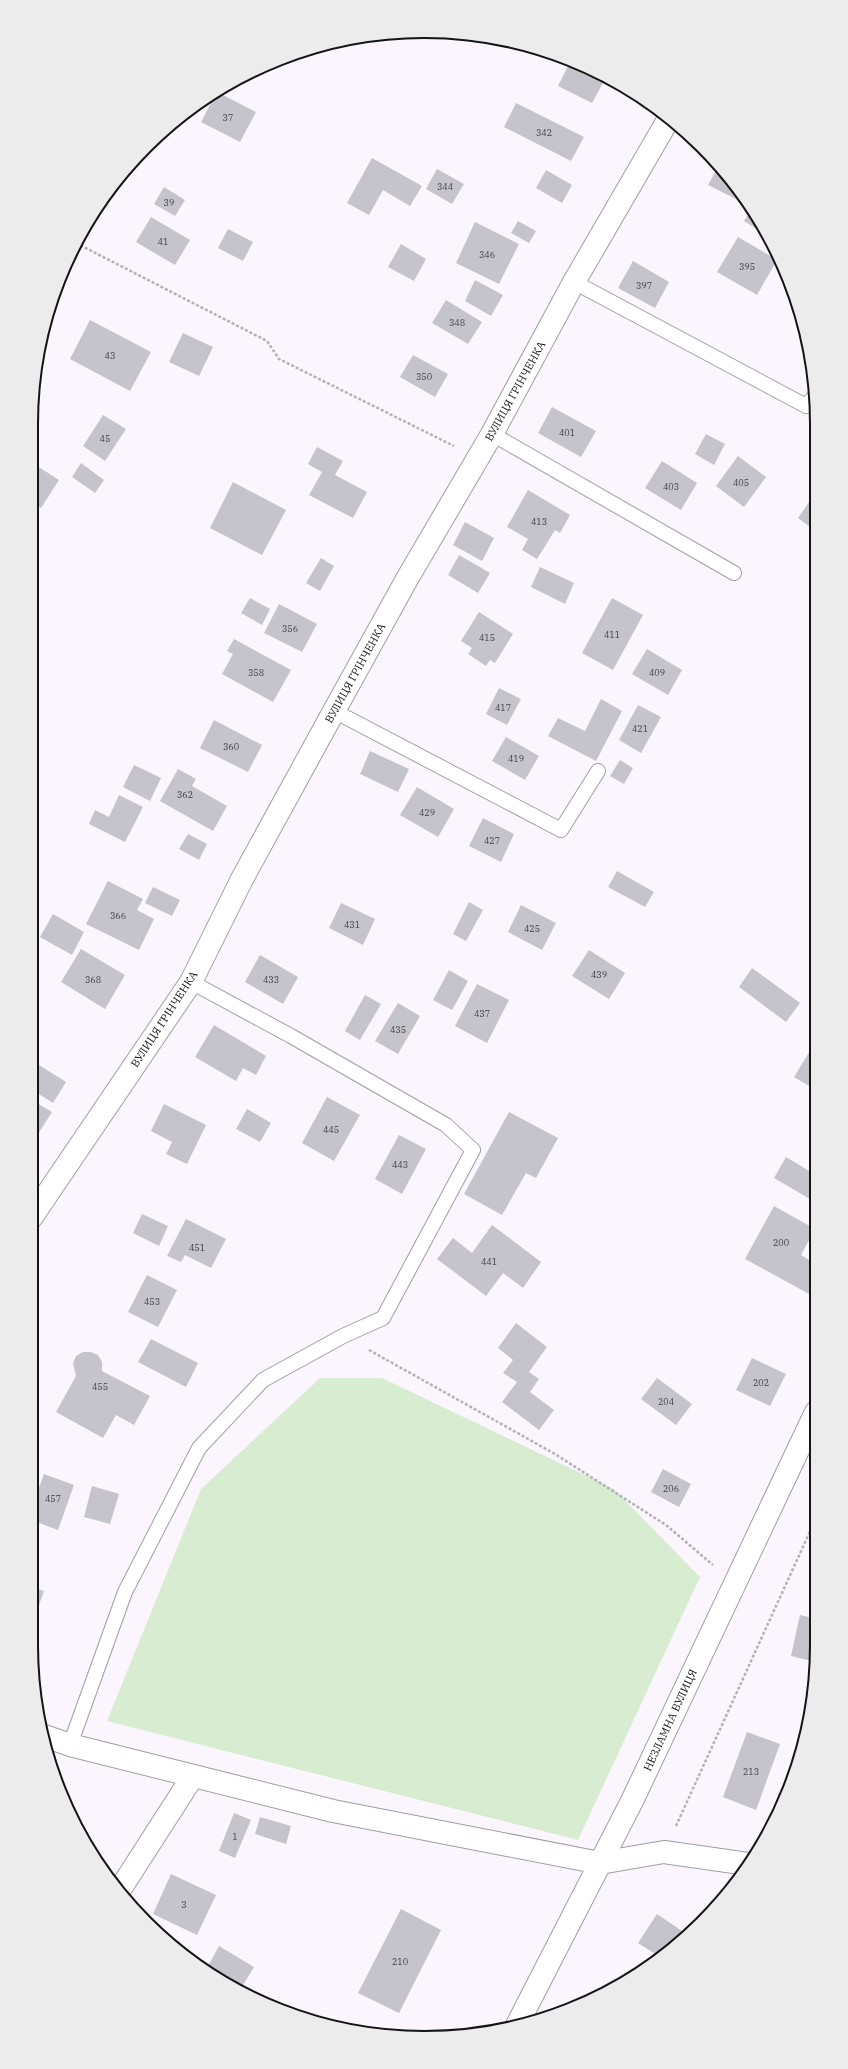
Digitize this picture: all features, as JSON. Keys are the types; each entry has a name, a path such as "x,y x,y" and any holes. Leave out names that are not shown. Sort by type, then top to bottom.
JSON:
{"street":[{"name":"ВУЛИЦЯ ГРІНЧЕНКА","path":"38,1208 191,982 242,879 407,579 492,434 574,282 666,124"},
{"name":"НЕЗЛАМНА ВУЛИЦЯ","path":"521,2019 635,1794 810,1425"},
{"path":"49,1738 70,1745 333,1811 600,1863 664,1852 742,1863"},
{"path":"122,1886 193,1776"}],"lane":[{"path":"574,282 806,406 809,402"},
{"path":"492,434 734,573"},
{"path":"334,711 561,830 598,771"},
{"path":"70,1745 125,1592 199,1448 263,1380 344,1336 383,1318 473,1150 446,1125 291,1036 191,982"}],"path":[{"path":"82,246 267,341 279,359 478,457"},
{"path":"344,1336 555,1454 666,1525 735,1583"},
{"path":"664,1852 810,1531"}],"green space":[{"path":"320,1378 382,1378 614,1489 700,1577 578,1840 107,1721 201,1489"}],"building":[{"path":"568,66 603,82 592,103 558,86"},
{"path":"223,95 256,112 240,142 201,122 212,102"},
{"path":"516,103 584,137 571,161 504,127"},
{"path":"372,158 422,186 410,206 383,190 369,215 347,203"},
{"path":"437,169 464,184 452,204 426,189"},
{"path":"546,170 572,185 562,203 536,188"},
{"path":"716,171 738,200 708,185"},
{"path":"164,187 185,200 175,216 154,204"},
{"path":"748,215 757,229 744,221"},
{"path":"151,217 190,240 175,265 136,242"},
{"path":"518,221 536,231 529,243 511,233"},
{"path":"475,222 519,244 499,284 456,263"},
{"path":"228,229 253,242 243,261 218,248"},
{"path":"738,237 772,257 775,263 757,295 717,272"},
{"path":"401,244 426,259 414,281 388,267"},
{"path":"633,261 669,282 655,308 618,288"},
{"path":"475,280 503,295 491,316 465,301"},
{"path":"446,300 482,322 468,344 432,323"},
{"path":"90,320 151,352 130,391 70,359"},
{"path":"183,333 213,347 199,376 169,362"},
{"path":"413,355 448,374 435,397 400,377"},
{"path":"552,407 596,431 581,457 538,433"},
{"path":"103,415 126,429 105,461 83,446"},
{"path":"706,434 725,444 714,465 695,454"},
{"path":"317,447 343,461 335,475 367,492 353,518 309,495 322,472 308,464"},
{"path":"738,456 766,477 744,507 716,486"},
{"path":"662,461 697,483 681,510 645,488"},
{"path":"81,463 104,480 95,493 72,477"},
{"path":"38,466 59,480 41,508 38,506"},
{"path":"233,482 286,510 262,555 210,528"},
{"path":"528,490 570,515 560,533 555,530 537,559 522,550 528,539 507,527"},
{"path":"810,501 810,527 798,518"},
{"path":"465,522 494,538 482,561 453,545"},
{"path":"459,555 490,573 478,593 448,575"},
{"path":"321,558 334,566 320,591 306,583"},
{"path":"540,567 574,583 565,604 531,587"},
{"path":"250,598 270,609 262,625 241,613"},
{"path":"612,598 643,615 613,670 582,653"},
{"path":"279,604 317,624 302,652 264,633"},
{"path":"479,612 513,634 495,663 490,660 486,666 468,654 472,648 461,641"},
{"path":"234,639 291,670 273,702 222,674 233,654 227,651"},
{"path":"647,649 682,670 668,695 632,674"},
{"path":"499,688 521,699 507,725 486,714"},
{"path":"601,699 622,711 596,761 548,736 558,718 585,731"},
{"path":"638,705 661,717 641,753 619,740"},
{"path":"214,720 262,745 248,772 200,748"},
{"path":"506,737 539,756 525,780 492,761"},
{"path":"370,751 409,769 398,792 360,774"},
{"path":"620,760 633,768 624,784 610,776"},
{"path":"134,765 161,778 150,801 123,787"},
{"path":"178,769 196,779 192,786 227,806 213,831 160,801"},
{"path":"417,787 454,809 438,837 400,815"},
{"path":"119,795 143,807 125,842 89,824 95,810 109,817"},
{"path":"483,818 514,834 501,862 469,846"},
{"path":"188,834 207,844 199,860 179,849"},
{"path":"617,871 654,892 645,907 608,887"},
{"path":"108,881 143,899 137,910 154,919 139,950 86,924"},
{"path":"153,887 180,900 172,916 145,903"},
{"path":"469,902 483,910 466,941 453,934"},
{"path":"341,903 375,919 363,945 329,928"},
{"path":"521,905 556,923 542,950 508,932"},
{"path":"53,914 84,932 72,955 40,937"},
{"path":"81,949 125,975 105,1009 61,982"},
{"path":"589,950 625,973 609,999 572,976"},
{"path":"260,955 298,977 283,1004 245,982"},
{"path":"752,968 800,1003 786,1022 739,987"},
{"path":"449,970 468,981 452,1010 433,1000"},
{"path":"477,984 509,1000 487,1043 455,1026"},
{"path":"365,995 381,1004 360,1040 345,1031"},
{"path":"398,1003 420,1016 398,1054 375,1041"},
{"path":"214,1025 266,1056 256,1075 243,1068 236,1081 195,1057"},
{"path":"810,1051 810,1086 794,1077"},
{"path":"39,1065 66,1082 53,1103 38,1093"},
{"path":"327,1097 360,1115 334,1161 302,1143"},
{"path":"38,1104 52,1112 38,1134"},
{"path":"164,1104 206,1125 187,1164 166,1154 172,1142 151,1131"},
{"path":"247,1109 271,1123 260,1142 236,1129"},
{"path":"509,1112 558,1138 536,1178 526,1173 502,1215 464,1194"},
{"path":"399,1135 426,1149 402,1194 375,1179"},
{"path":"786,1157 810,1171 810,1199 774,1178"},
{"path":"774,1206 810,1226 810,1238 801,1255 810,1260 810,1294 745,1259"},
{"path":"142,1214 168,1226 159,1246 133,1233"},
{"path":"186,1219 226,1239 211,1268 185,1255 181,1262 167,1256"},
{"path":"492,1225 541,1262 523,1288 503,1273 486,1296 437,1259 453,1238 472,1253"},
{"path":"147,1275 177,1290 158,1327 128,1312"},
{"path":"516,1323 547,1347 529,1372 539,1379 530,1392 554,1410 539,1430 502,1402 517,1382 503,1373 513,1360 498,1348"},
{"path":"151,1339 198,1363 186,1387 138,1362"},
{"path":"83,1352 91,1352 98,1355 102,1362 102,1371 150,1396 134,1425 116,1415 103,1438 56,1412 76,1376 73,1363 76,1356"},
{"path":"752,1358 786,1374 770,1406 736,1390"},
{"path":"657,1378 692,1404 676,1425 641,1399"},
{"path":"663,1469 691,1484 679,1507 651,1492"},
{"path":"44,1474 74,1485 58,1530 38,1523 38,1491"},
{"path":"92,1486 119,1494 110,1524 84,1517"},
{"path":"38,1589 44,1591 38,1608"},
{"path":"800,1615 810,1617 809,1660 791,1656"},
{"path":"747,1732 780,1744 756,1810 723,1797"},
{"path":"234,1813 251,1820 235,1858 219,1851"},
{"path":"260,1817 291,1826 286,1844 255,1834"},
{"path":"171,1874 216,1895 197,1935 153,1914"},
{"path":"401,1909 441,1930 399,2013 358,1993"},
{"path":"657,1914 683,1931 655,1954 638,1943"},
{"path":"219,1946 254,1967 243,1985 209,1965"}]}
